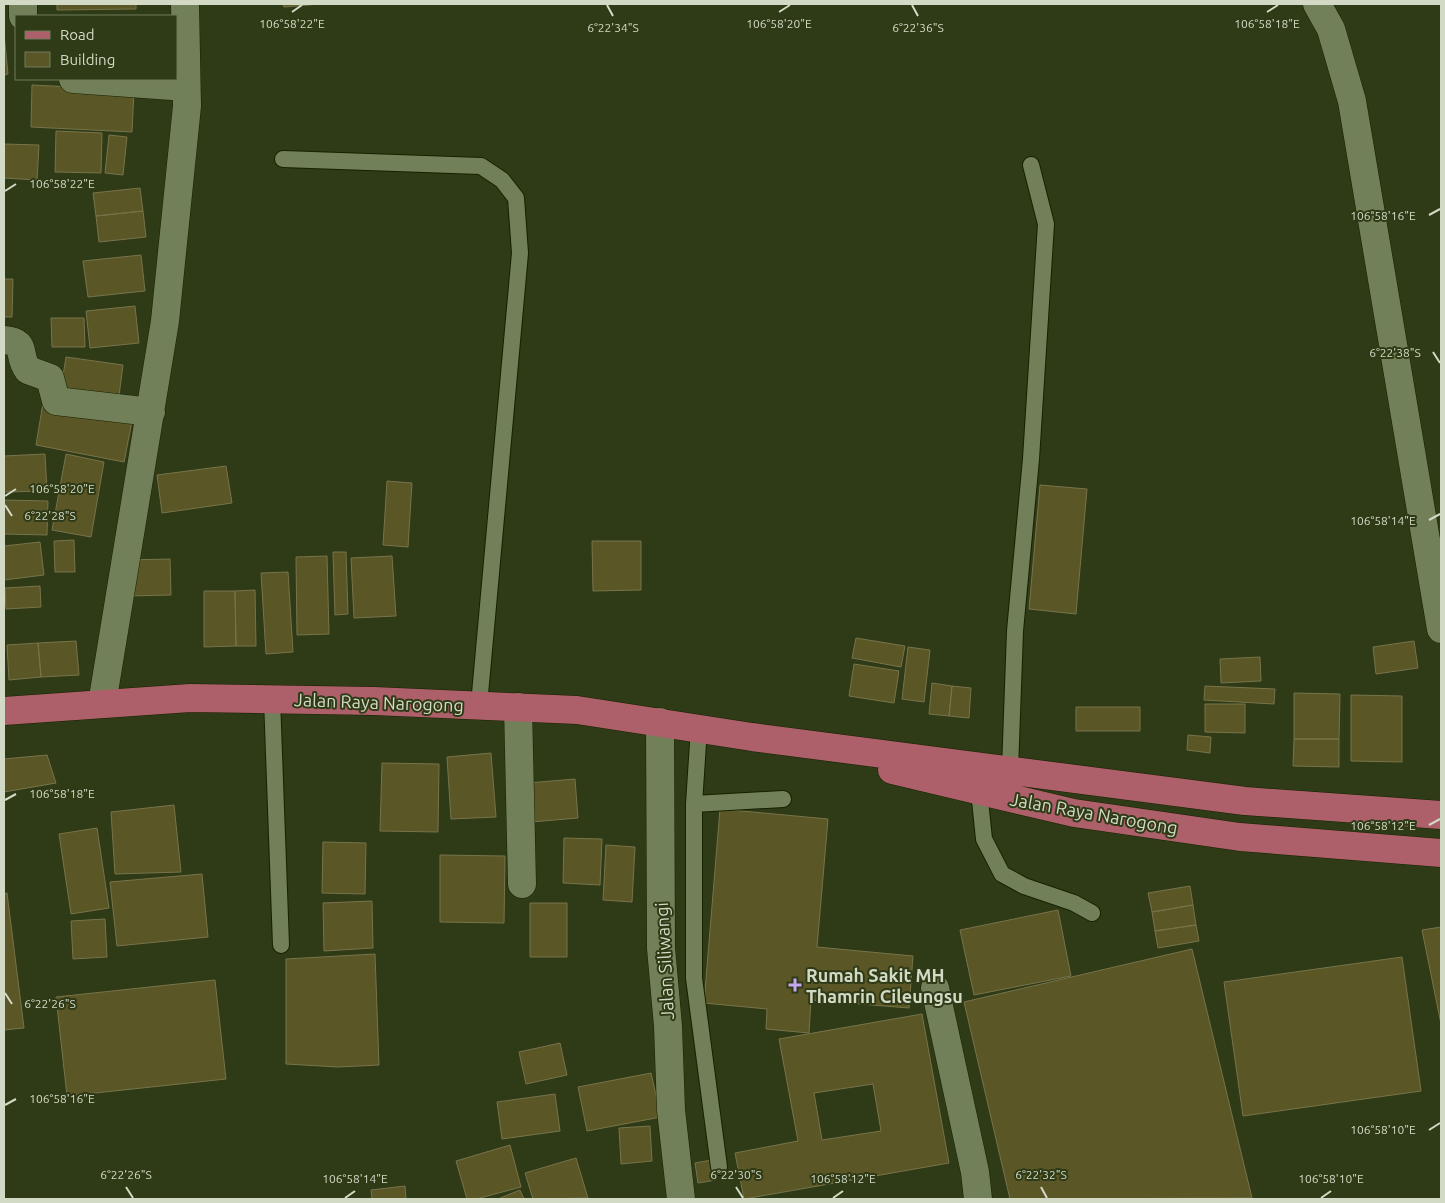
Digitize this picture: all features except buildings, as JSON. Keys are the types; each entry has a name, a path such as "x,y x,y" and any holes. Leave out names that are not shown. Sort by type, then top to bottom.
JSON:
{"main road":[{"name":"Jalan Raya Narogong","path":"4,710 190,698 479,705 577,710 752,737 1245,800 1441,815"},
{"name":"Jalan Raya Narogong","path":"752,737 1074,813 1240,837 1441,853"}],"street":[{"path":"1317,4 1331,29 1352,101 1441,629"},
{"path":"102,704 166,321 187,106 182,21"},
{"path":"87,80 186,87"},
{"path":"4,340 16,341 19,344 28,370 50,378 56,401 150,412"},
{"path":"518,707 522,884"},
{"name":"Jalan Siliwangi","path":"660,722 661,948 668,1026 671,1110 681,1199"},
{"path":"935,988 975,1172 978,1199"}],"lane":[{"path":"283,159 481,166 502,180 516,198 520,253 479,705"},
{"path":"1010,770 1015,631 1031,459 1046,224 1031,164"},
{"path":"272,699 282,945"},
{"path":"699,728 694,804 694,978 719,1167"},
{"path":"979,791 984,839 1002,874 1024,886 1074,902 1092,913"},
{"path":"694,804 783,799"}],"place":[{"name":"Rumah Sakit MH Thamrin Cileungsu","path":"795,985"}]}
